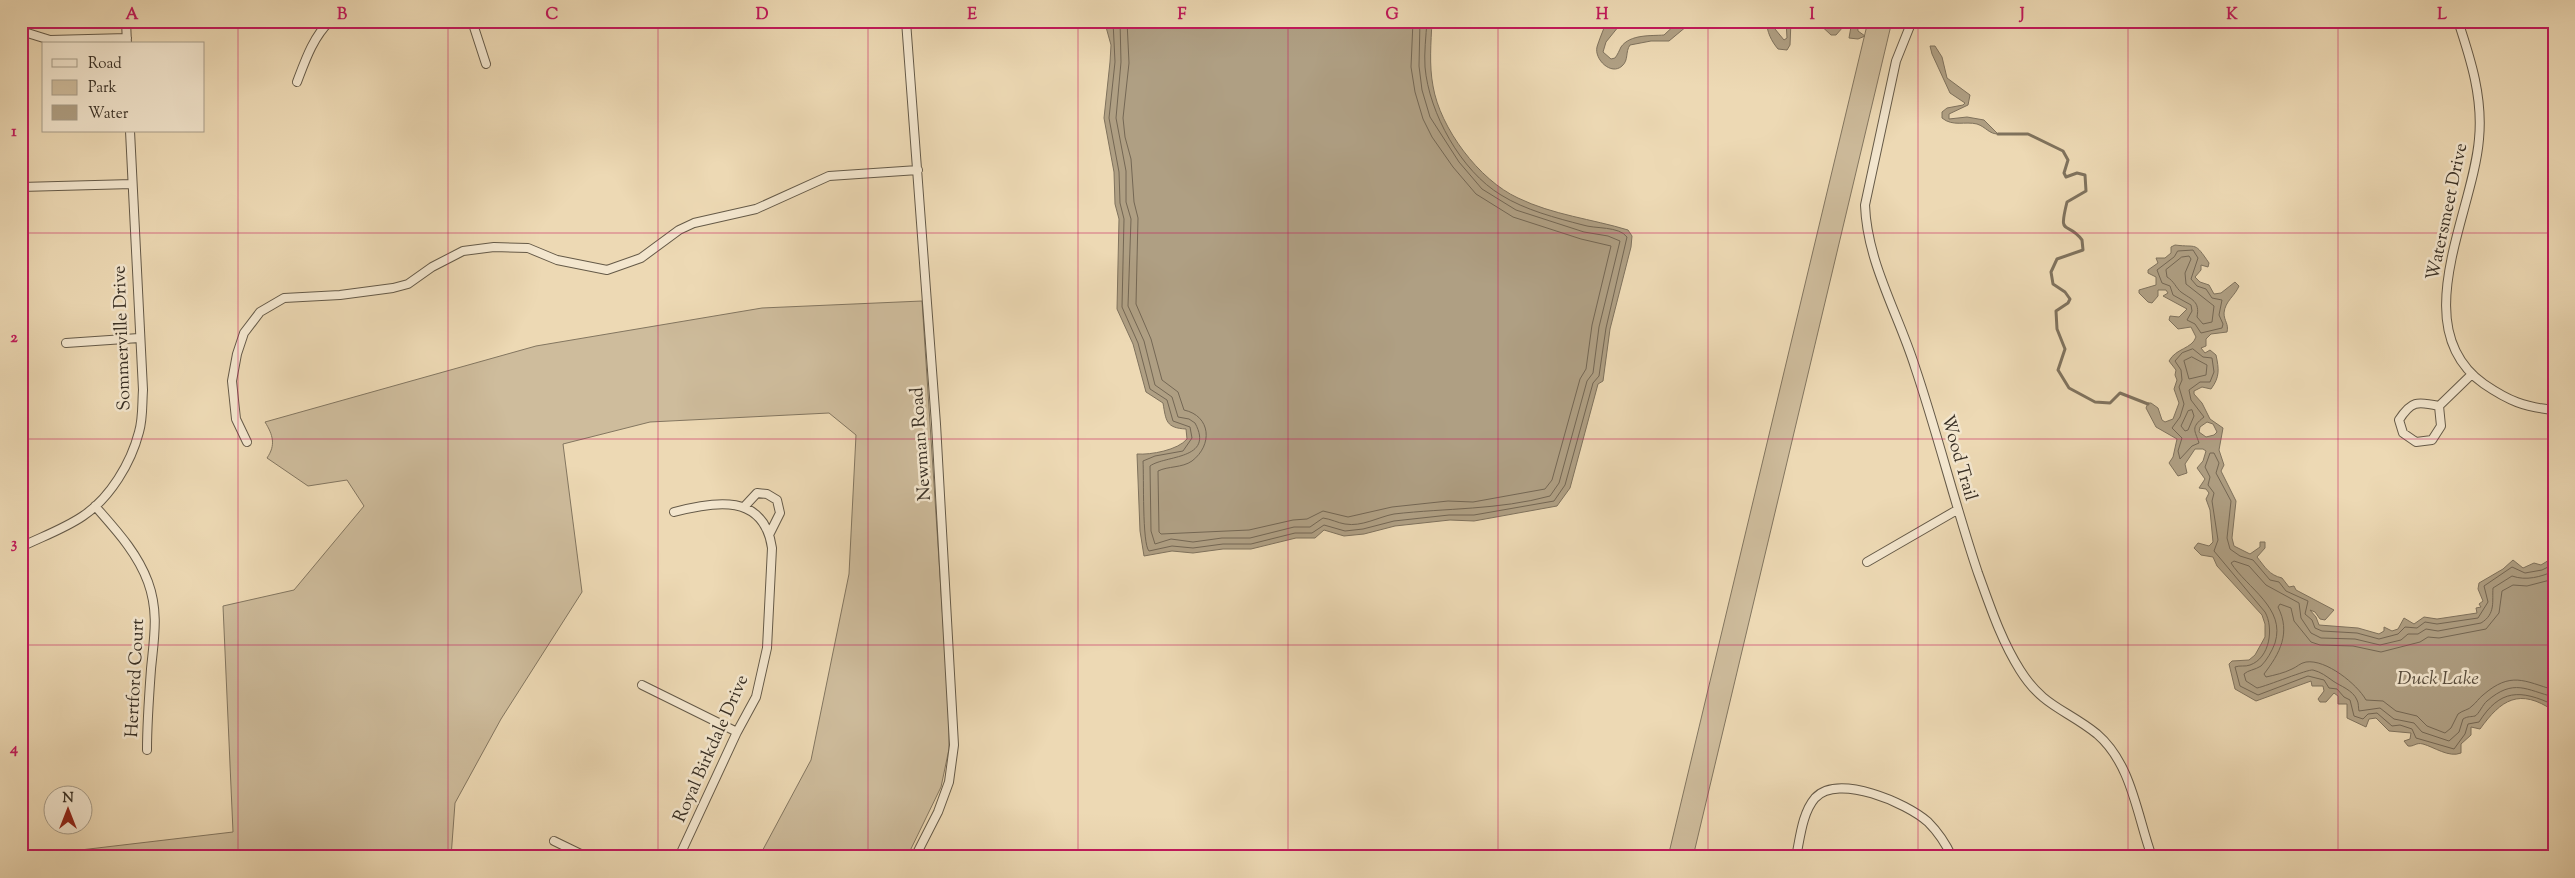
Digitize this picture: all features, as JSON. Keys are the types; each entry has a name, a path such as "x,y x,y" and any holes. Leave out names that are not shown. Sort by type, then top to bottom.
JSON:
{"street":[{"path":"21,31 50,40 127,41 126,21"},
{"path":"297,82 306,58 330,21"},
{"path":"472,21 486,64"},
{"name":"Newman Road","path":"906,21 918,170 954,744 949,782 938,812 915,857"},
{"name":"Wood Trail","path":"1912,21 1896,62 1868,190 1866,220 1877,268 1916,366 1957,510 1994,619 2016,664 2032,689 2045,701 2097,735 2116,756 2128,779 2152,857"},
{"name":"Watersmeet Drive","path":"2458,21 2473,68 2480,112 2480,139 2476,170 2450,262 2446,294 2446,314 2455,347 2462,364 2471,375 2507,400 2532,408 2554,410"},
{"name":"Sommerville Drive","path":"21,547 81,518 95,506 113,487 127,464 140,431 144,390 139,338 130,132"},
{"path":"247,442 236,419 232,381 237,354 244,333 260,312 284,298 340,295 393,288 408,284 432,267 463,251 494,247 528,248 557,260 607,270 641,258 679,230 694,223 756,209 829,176 918,170"},
{"path":"21,187 132,184"},
{"path":"66,343 139,338"},
{"path":"2439,406 2471,375"},
{"path":"2421,402 2439,406 2441,426 2432,440 2416,442 2403,433 2399,420 2408,407 2421,402"},
{"name":"Royal Birkdale Drive","path":"679,857 737,732 756,697 767,648 772,576 770,533 780,513 777,500 766,494 757,493 744,507"},
{"path":"674,512 698,506 718,504 744,507 762,521 770,533"},
{"name":"Hertford Court","path":"95,506 127,543 147,580 152,597 156,618 147,750"},
{"path":"1867,562 1957,510"},
{"path":"642,685 737,732"},
{"path":"1796,857 1810,805 1823,792 1842,788 1880,796 1911,810 1936,832 1952,857"},
{"path":"554,841 587,857"}],"green space":[{"path":"1868,21 1892,21 1693,857 1668,857"},
{"path":"922,301 949,713 949,749 941,787 907,857 759,857 811,760 849,574 856,435 829,413 650,422 563,444 582,592 501,719 455,803 451,857 21,857 233,832 223,606 294,590 364,506 347,480 308,486 267,458 272,449 272,440 265,422 536,346 762,308"}],"water":[{"path":"1109,21 1432,21 1431,70 1437,102 1453,135 1476,166 1503,190 1531,204 1628,230 1632,236 1631,247 1610,329 1603,381 1598,384 1570,488 1557,506 1474,521 1450,520 1395,526 1364,534 1344,536 1324,530 1315,538 1296,538 1251,549 1223,549 1193,553 1172,551 1144,556 1140,531 1137,454 1164,451 1183,443 1187,439 1186,429 1171,425 1166,419 1163,403 1146,392 1133,344 1117,309 1119,219 1115,204 1114,172 1104,118 1111,45 1106,27"},
{"path":"1607,21 1623,21 1606,42 1603,52 1611,59 1615,58 1621,47 1630,40 1641,36 1664,35 1679,21 1693,21 1669,41 1651,41 1630,45 1624,64 1618,69 1613,69 1604,65 1597,52"},
{"path":"1767,21 1773,21 1775,29 1784,40 1787,38 1786,21 1791,21 1790,45 1787,50 1778,49 1768,32"},
{"path":"1816,21 1824,21 1832,27 1836,21 1843,21 1843,27 1836,35 1831,35"},
{"path":"1852,21 1857,21 1858,31 1865,36 1858,39 1849,38"},
{"path":"1930,46 1935,46 1942,57 1947,78 1970,95 1968,105 1949,114 1949,119 1967,117 1984,120 1998,134 1992,133 1977,124 1955,123 1942,118 1942,112 1947,108 1965,103 1950,93"},
{"name":"Duck Lake","path":"2175,245 2192,246 2201,251 2209,263 2208,267 2201,265 2201,270 2195,277 2200,282 2209,285 2214,294 2221,293 2235,282 2239,286 2225,309 2224,316 2227,332 2211,334 2206,339 2206,346 2201,348 2205,353 2210,350 2216,355 2218,369 2216,381 2211,389 2202,387 2194,391 2210,419 2223,428 2219,450 2224,465 2221,471 2236,501 2232,538 2234,546 2250,554 2260,547 2260,542 2265,542 2265,548 2257,557 2268,570 2282,578 2289,587 2294,586 2296,590 2334,610 2325,620 2320,619 2315,612 2310,610 2316,617 2319,625 2358,628 2379,634 2384,631 2384,627 2392,631 2398,629 2404,618 2414,624 2424,617 2437,619 2477,613 2476,608 2481,607 2479,604 2483,601 2478,589 2479,583 2503,569 2513,560 2523,568 2534,563 2541,565 2554,557 2554,711 2531,700 2512,700 2503,704 2480,729 2471,727 2471,735 2461,744 2461,753 2452,754 2423,744 2408,746 2404,741 2410,739 2411,733 2389,731 2376,718 2369,719 2366,727 2347,718 2347,704 2338,704 2338,696 2334,693 2326,702 2320,702 2318,699 2324,691 2323,686 2312,686 2311,681 2256,701 2235,689 2229,664 2232,661 2249,660 2255,655 2265,637 2265,624 2262,615 2217,566 2213,557 2201,555 2194,548 2198,543 2209,546 2213,542 2210,510 2206,499 2209,493 2206,489 2199,488 2205,479 2197,468 2203,461 2206,451 2195,449 2185,464 2187,473 2178,476 2169,463 2173,457 2177,439 2156,427 2146,408 2148,403 2151,403 2158,408 2162,420 2165,422 2173,419 2179,403 2174,389 2177,380 2176,370 2169,361 2176,353 2191,344 2196,337 2191,327 2178,329 2169,320 2170,316 2179,317 2187,309 2163,296 2168,293 2166,290 2158,290 2158,296 2152,303 2148,302 2139,293 2139,290 2156,285 2156,277 2148,273 2148,270 2158,263 2156,258 2165,258 2171,253 2171,247","holes":["2207,422 2213,424 2217,432 2214,435 2206,437 2199,432 2200,427"]}],"waterway":[{"path":"1998,134 2028,134 2063,151 2068,160 2064,173 2066,177 2077,173 2085,175 2086,191 2067,202 2063,220 2064,225 2082,240 2083,250 2057,259 2051,272 2053,284 2065,292 2070,299 2068,303 2056,311 2057,329 2065,349 2058,370 2069,388 2095,402 2110,403 2120,393 2148,404"}]}
